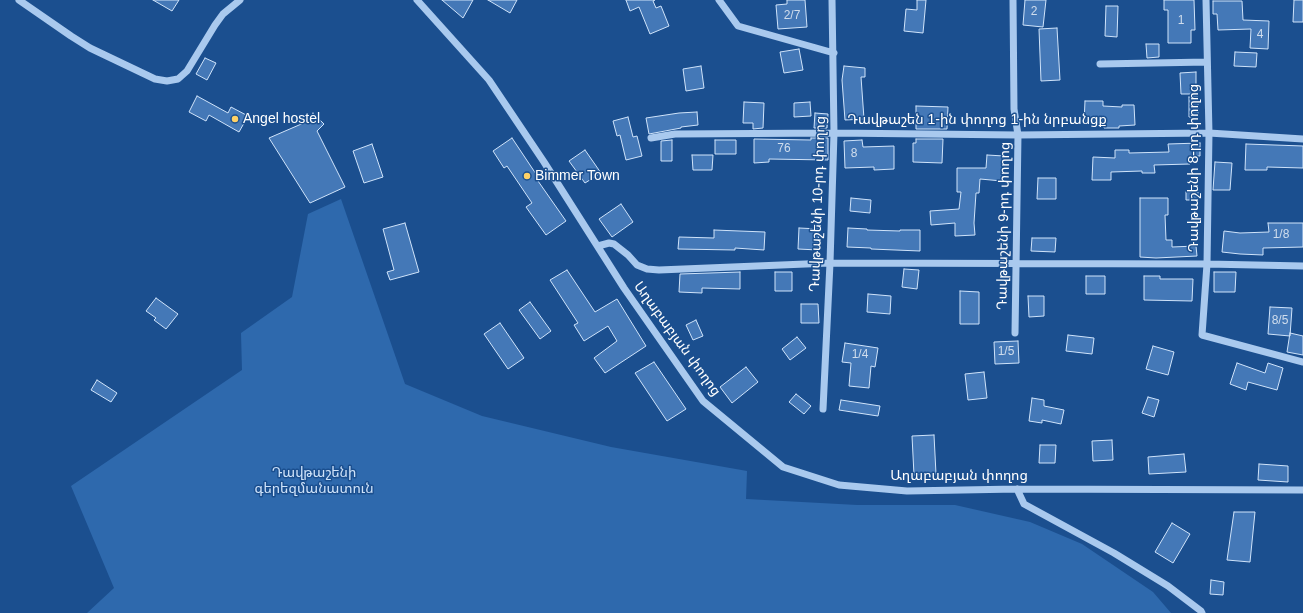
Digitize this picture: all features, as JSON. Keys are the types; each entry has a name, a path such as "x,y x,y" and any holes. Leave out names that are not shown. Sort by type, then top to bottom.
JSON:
{"street":[{"path":"20,0 70,36 90,48 155,79 167,81 178,79 187,71 223,14 240,0"},
{"name":"Աղաբաբյան փողոց","path":"417,0 490,80 624,288 703,401 783,467 839,485 907,491 1017,489 1303,490"},
{"path":"719,0 738,26 834,53"},
{"name":"Դավթաշենի 10-րդ փողոց","path":"823,409 834,133 834,53 832,0"},
{"name":"Դավթաշենի 9-րդ փողոց","path":"1013,0 1014,109 1018,135 1015,333"},
{"name":"Դավթաշենի 8-րդ փողոց","path":"1206,0 1209,133 1206,264 1202,335 1303,362"},
{"path":"1100,64 1207,62"},
{"name":"Դավթաշեն 1-ին փողոց 1-ին նրբանցք","path":"651,138 675,134 834,133 1018,135 1209,133 1303,139"},
{"path":"598,246 609,243 614,244 637,264 647,269 659,270 830,263 1206,264 1303,266"},
{"path":"1017,489 1024,504 1114,553 1168,586 1202,613"}],"green space":[{"name":"Դավթաշենի գերեզմանատուն","path":"341,199 405,384 482,416 611,447 747,471 746,499 857,505 955,505 1030,522 1082,544 1153,592 1171,613 87,613 114,588 71,486 242,370 241,333 292,297 308,214"}],"building":[{"path":"153,0 179,0 172,11"},
{"path":"442,0 473,0 463,18"},
{"path":"488,0 517,0 510,13"},
{"path":"626,0 655,0 653,1 656,8 661,6 669,26 650,34 639,7 630,11"},
{"path":"787,0 805,0 807,27 778,29 776,5 787,4"},
{"path":"917,0 926,0 923,33 904,31 906,9 917,10"},
{"path":"1025,0 1046,0 1043,27 1023,25"},
{"path":"1164,0 1194,0 1195,30 1191,30 1191,43 1168,43 1168,10 1164,10"},
{"path":"1294,0 1303,0 1303,22 1293,22"},
{"path":"1213,1 1242,1 1243,20 1269,21 1268,49 1250,48 1251,29 1218,30 1217,14 1213,14"},
{"path":"1106,6 1118,6 1117,37 1105,36"},
{"path":"1057,28 1060,80 1041,81 1039,29"},
{"path":"1146,44 1159,44 1159,57 1147,58"},
{"path":"799,49 803,70 784,73 780,52"},
{"path":"1235,52 1257,53 1256,67 1234,66"},
{"path":"205,58 216,63 207,80 196,74"},
{"path":"701,66 704,88 686,91 683,69"},
{"path":"844,66 865,68 865,77 861,77 864,119 845,120 842,80"},
{"path":"1196,72 1196,94 1181,94 1180,73"},
{"path":"197,96 228,113 231,107 248,116 239,132 209,115 206,121 189,112"},
{"path":"1189,97 1198,97 1198,117 1189,117"},
{"path":"1085,101 1103,101 1103,106 1122,107 1122,105 1134,105 1135,125 1119,126 1119,128 1104,128 1104,123 1084,123"},
{"path":"744,102 764,103 763,128 753,129 753,123 743,123"},
{"path":"810,102 811,116 794,117 794,103"},
{"path":"916,106 948,107 947,129 916,129"},
{"path":"697,112 698,125 649,134 646,118"},
{"path":"313,113 324,124 317,131 345,187 310,203 269,138 306,122"},
{"path":"815,113 828,114 827,128 814,128"},
{"path":"628,117 633,137 637,136 642,156 626,160 620,135 617,136 613,121"},
{"path":"512,138 540,180 538,181 566,221 546,235 526,207 532,203 507,166 504,168 493,151"},
{"path":"811,138 828,138 828,160 769,159 769,162 754,163 754,139 811,140"},
{"path":"916,139 943,139 942,163 913,162 913,143 916,143"},
{"path":"672,140 672,161 661,161 661,141"},
{"path":"715,140 736,140 736,154 715,154"},
{"path":"862,140 863,147 894,146 894,169 874,170 874,167 845,168 844,141"},
{"path":"1200,143 1200,156 1189,156 1190,164 1154,165 1155,173 1142,173 1142,171 1111,172 1111,180 1092,180 1093,157 1115,158 1115,150 1129,150 1129,153 1169,152 1168,144"},
{"path":"372,144 383,177 364,183 353,151"},
{"path":"1246,144 1303,146 1303,168 1267,167 1267,170 1245,170"},
{"path":"585,150 601,173 585,183 569,161"},
{"path":"692,155 713,155 712,170 693,170"},
{"path":"987,155 1004,156 1002,181 980,179 979,193 976,193 974,223 975,235 955,236 955,223 931,225 930,211 959,209 961,192 957,192 957,168 986,168"},
{"path":"1215,162 1232,163 1230,190 1213,190"},
{"path":"1038,178 1056,178 1056,199 1037,199"},
{"path":"1186,192 1198,192 1198,200 1186,200"},
{"path":"851,198 871,200 870,213 850,211"},
{"path":"1140,198 1168,198 1168,215 1165,215 1166,240 1172,240 1172,247 1196,246 1197,256 1156,258 1140,257"},
{"path":"621,204 633,222 612,237 599,219"},
{"path":"405,223 419,272 390,280 387,272 394,270 383,229"},
{"path":"1268,223 1303,223 1303,247 1263,248 1263,255 1222,252 1224,231 1240,233 1269,232"},
{"path":"799,228 819,229 818,250 798,249"},
{"path":"848,228 900,231 920,230 920,251 847,247"},
{"path":"714,230 765,232 764,250 735,248 735,250 678,249 679,237 714,238"},
{"path":"1032,238 1056,238 1055,252 1031,251"},
{"path":"904,269 919,270 917,289 902,287"},
{"path":"567,270 595,312 617,299 646,346 605,373 594,358 617,341 608,326 584,341 574,325 578,323 550,280"},
{"path":"740,272 740,289 702,288 702,293 679,292 680,274"},
{"path":"775,272 792,272 792,291 775,291"},
{"path":"1214,272 1236,272 1235,292 1214,292"},
{"path":"1086,276 1105,276 1105,294 1086,294"},
{"path":"1144,276 1160,276 1160,279 1193,279 1192,301 1144,300"},
{"path":"960,291 979,292 979,324 960,324"},
{"path":"868,294 891,296 890,314 867,312"},
{"path":"1028,296 1044,296 1044,316 1029,317"},
{"path":"156,298 178,314 166,329 154,320 156,318 146,311"},
{"path":"530,302 551,331 540,339 519,310"},
{"path":"801,304 818,304 819,323 801,323"},
{"path":"1270,307 1292,308 1290,336 1268,334"},
{"path":"696,320 703,336 693,340 686,325"},
{"path":"500,323 524,358 508,369 484,334"},
{"path":"1290,333 1303,336 1303,355 1287,352"},
{"path":"1068,335 1094,338 1092,354 1066,351"},
{"path":"797,337 806,348 790,360 782,349"},
{"path":"1018,341 1019,363 995,364 994,342"},
{"path":"845,343 878,348 875,367 871,366 869,388 849,386 851,363 842,362"},
{"path":"1153,346 1174,352 1168,375 1146,369"},
{"path":"654,362 686,409 667,421 635,373"},
{"path":"1237,363 1265,373 1268,363 1283,368 1277,390 1248,382 1246,390 1230,384"},
{"path":"746,367 758,382 732,403 720,387"},
{"path":"984,372 987,398 968,400 965,374"},
{"path":"97,380 117,393 111,402 91,390"},
{"path":"796,394 811,406 804,414 789,402"},
{"path":"1148,397 1159,400 1154,417 1142,413"},
{"path":"1032,398 1044,400 1044,406 1064,410 1061,424 1042,420 1042,423 1029,421"},
{"path":"841,400 880,406 878,416 839,410"},
{"path":"934,435 936,474 914,475 912,436"},
{"path":"1112,440 1113,460 1093,461 1092,441"},
{"path":"1040,445 1056,445 1055,463 1039,463"},
{"path":"1184,454 1186,472 1149,474 1148,457"},
{"path":"1259,464 1288,466 1288,482 1258,480"},
{"path":"1234,512 1255,512 1250,562 1227,560"},
{"path":"1172,523 1190,534 1173,563 1155,552"},
{"path":"1211,580 1224,582 1223,595 1210,594"}],"place":[{"name":"Angel hostel","path":"235,119"},
{"name":"Bimmer Town","path":"527,176"}]}
